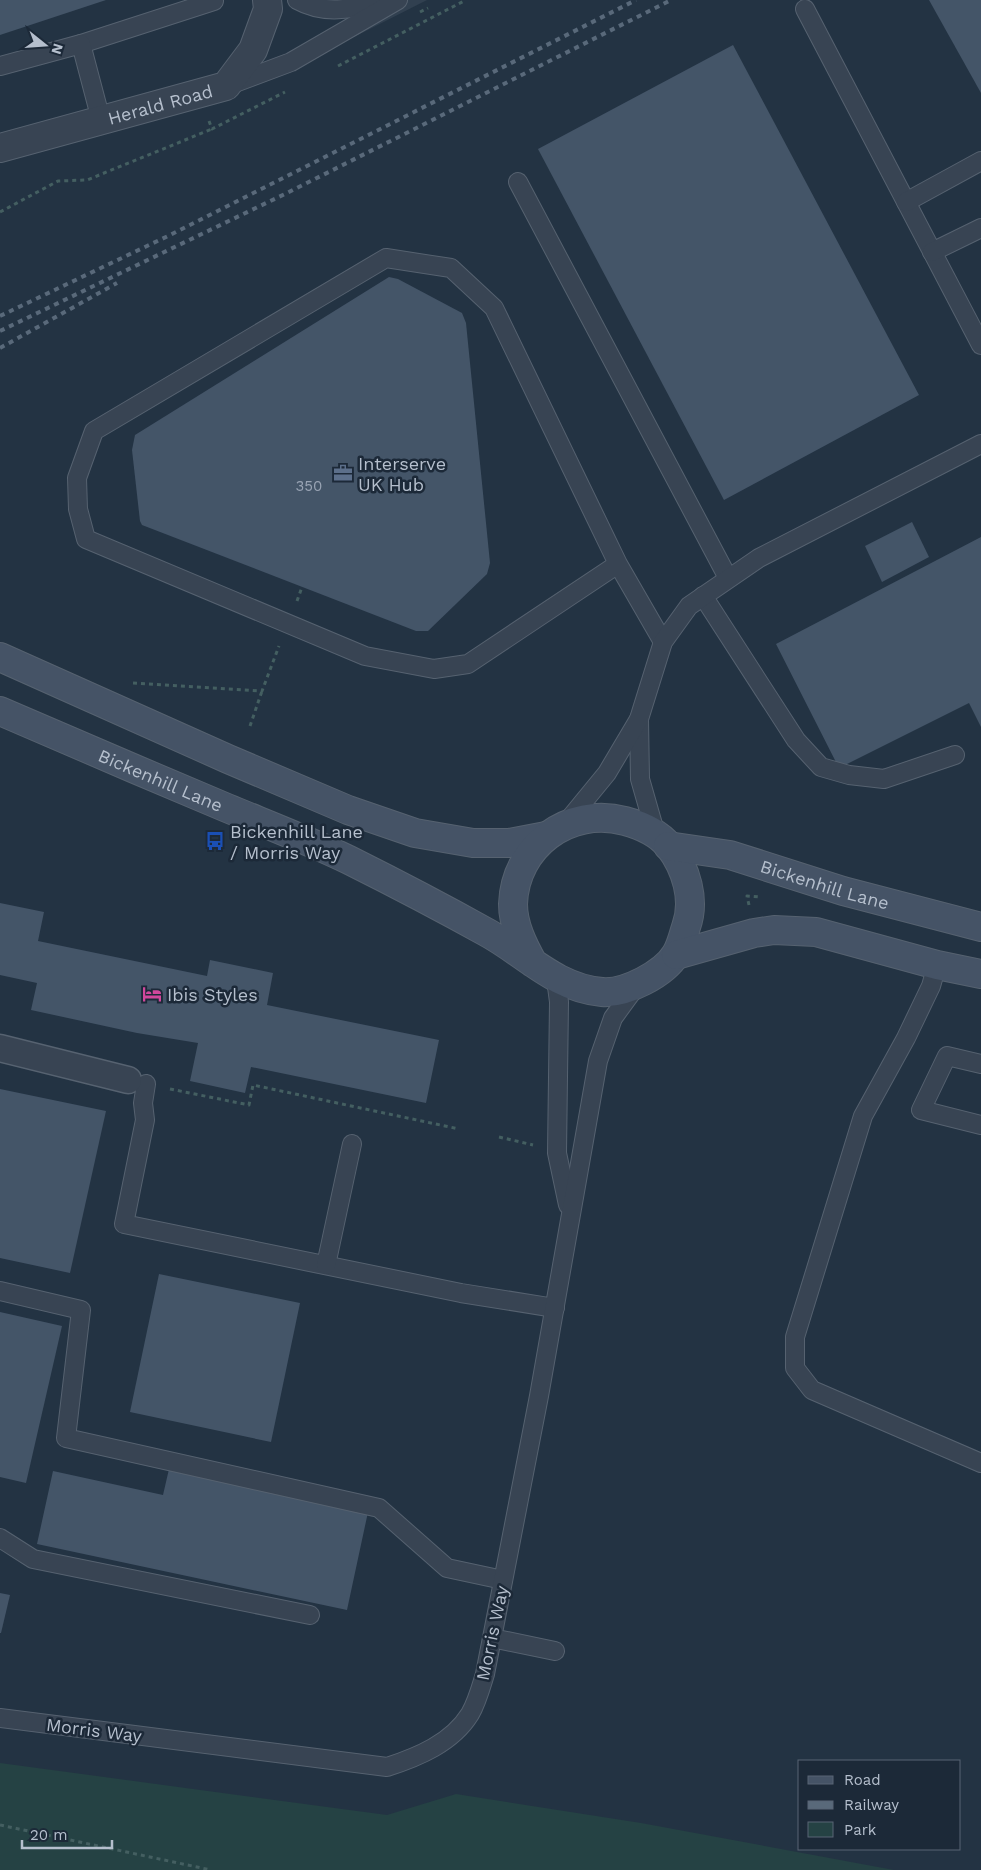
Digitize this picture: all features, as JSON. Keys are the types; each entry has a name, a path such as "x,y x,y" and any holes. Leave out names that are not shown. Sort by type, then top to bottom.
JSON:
{"main road":[{"path":"0,657 228,759 348,810 415,833 473,843 509,842 556,830 592,818 614,818 638,824 662,840 686,875 690,900 688,922 676,955"},
{"name":"Bickenhill Lane","path":"0,711 346,859 490,933 533,963"},
{"path":"556,830 522,865 516,884 513,905 518,931 533,963 556,979 582,988 606,992 638,985 661,969 676,955 745,935 774,930 816,932 936,965 981,974"},
{"name":"Bickenhill Lane","path":"662,840 730,855 843,892 981,927"}],"street":[{"name":"Herald Road","path":"0,148 226,86 253,50 268,9 268,0"},
{"path":"0,1048 137,1082"}],"lane":[{"path":"297,0 327,11 380,0"},
{"path":"226,86 291,62 398,0"},
{"path":"0,66 81,44 214,1"},
{"path":"805,9 981,344"},
{"path":"81,44 101,120"},
{"path":"906,202 981,161"},
{"path":"518,182 728,578"},
{"path":"932,252 981,228"},
{"path":"618,564 468,664 434,669 365,656 86,539 78,509 77,478 94,431 386,258 451,268 494,308 618,564 663,642"},
{"path":"556,830 607,773 639,719 663,642 689,606 759,558 981,444"},
{"path":"703,596 796,740 821,767 849,775 884,780 956,755"},
{"path":"639,719 640,779 662,840"},
{"path":"936,965 931,986 906,1038 863,1116 795,1337 795,1368 812,1390 981,1463"},
{"path":"556,979 559,1002 557,1154 570,1215"},
{"name":"Morris Way","path":"0,1718 387,1767 419,1756 447,1739 470,1714 486,1674 555,1308 598,1061 613,1018 638,985"},
{"path":"981,1064 948,1056 921,1110 981,1125"},
{"path":"137,1082 143,1103 145,1120 124,1224 461,1293 555,1308"},
{"path":"326,1265 352,1144"},
{"path":"0,1291 81,1310 66,1438 379,1508 447,1568 503,1580"},
{"path":"0,1538 33,1559 310,1615"},
{"path":"492,1638 555,1651"}],"path":[{"path":"0,212 58,181 87,180 212,130"},
{"path":"250,726 302,587"},
{"path":"128,683 262,691"},
{"path":"137,1082 248,1105 253,1085 459,1129"},
{"path":"499,1137 534,1145"},
{"path":"0,1826 211,1870"}],"shaded area":[{"path":"343,0 427,0 354,37"}],"green space":[{"path":"0,1763 387,1815 456,1794 641,1823 894,1870 0,1870"}],"building":[{"path":"0,0 106,0 0,35"},
{"path":"929,0 981,0 981,93"},
{"path":"733,45 919,395 724,500 538,149"},
{"path":"389,277 398,279 462,313 466,323 490,563 487,574 428,631 416,631 142,525 132,450 135,435"},
{"path":"912,522 929,557 882,582 865,546"},
{"path":"981,537 981,727 969,703 839,768 776,644"},
{"name":"Ibis Styles","path":"0,903 44,912 38,941 207,976 210,960 273,973 267,1005 439,1040 426,1103 251,1067 245,1093 190,1081 198,1043 137,1033 31,1010 37,983 0,975"},
{"path":"0,1089 106,1111 70,1273 0,1258"},
{"path":"159,1274 300,1303 271,1442 130,1412"},
{"path":"0,1312 62,1326 26,1483 0,1477"},
{"path":"169,1469 368,1512 347,1610 37,1544 53,1471 163,1495"},
{"path":"0,1593 10,1595 1,1633 0,1633"}],"railway":[{"path":"0,316 168,236 636,0"},
{"path":"0,331 287,193 671,0"},
{"path":"0,348 117,283"}],"place":[{"name":"Interserve UK Hub","path":"343,473"},
{"name":"Bickenhill Lane / Morris Way","path":"215,841"},
{"name":"Ibis Styles","path":"152,994"}]}
